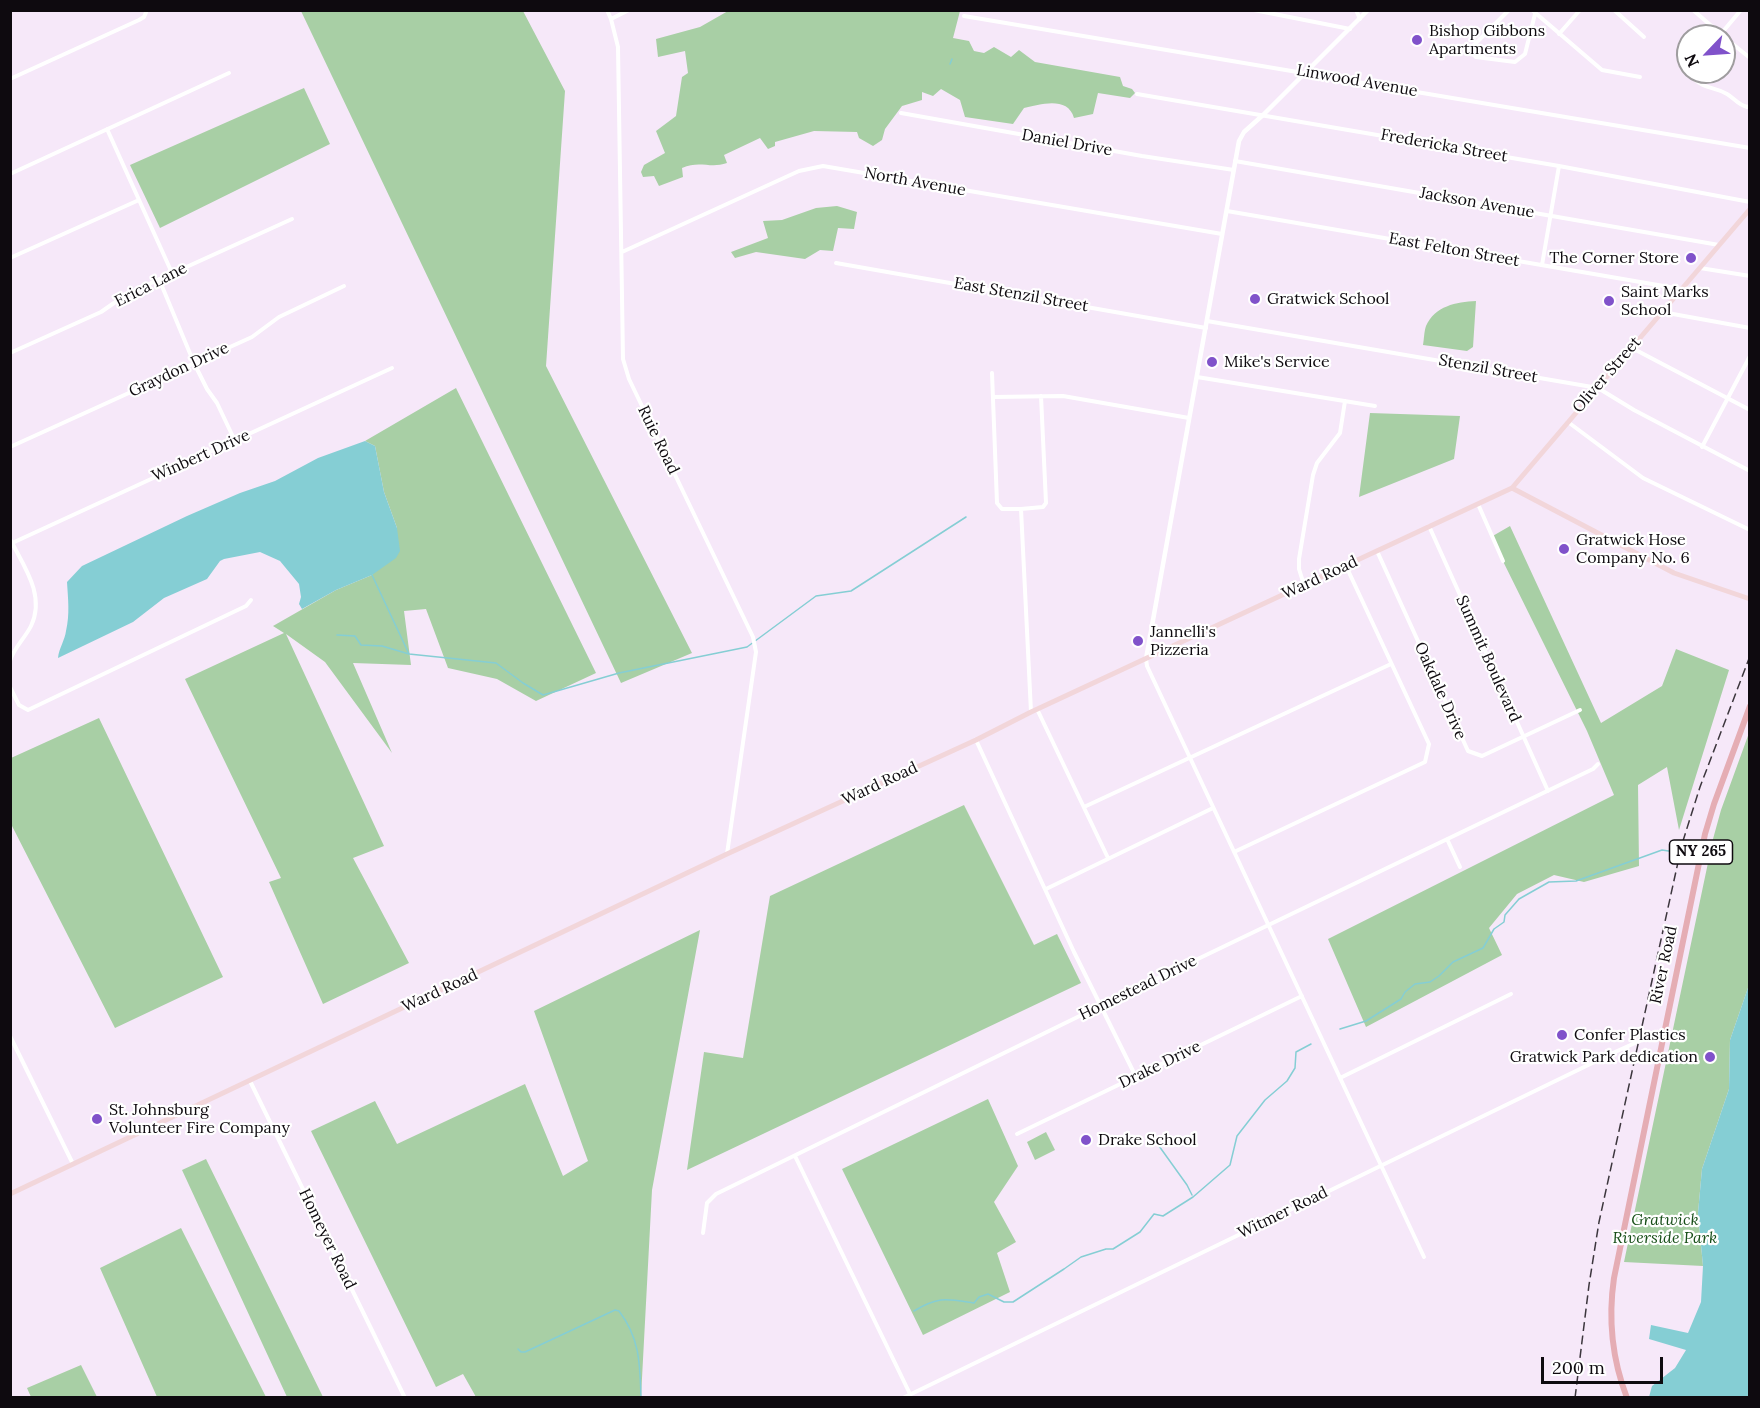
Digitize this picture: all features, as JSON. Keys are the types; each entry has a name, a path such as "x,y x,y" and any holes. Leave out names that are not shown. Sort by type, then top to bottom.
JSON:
{"main road":[{"name":"Oliver Street","path":"1512,488 1749,209"},
{"name":"Ward Road","path":"10,1194 727,854 976,740 1037,709 1512,488"},
{"path":"1512,488 1674,573 1749,599"},
{"name":"River Road","path":"1627,1398 1617,1369 1613,1347 1611,1306 1617,1262 1705,834 1749,706"}],"street":[{"path":"10,79 139,20 144,17 147,10"},
{"name":"Ruie Road","path":"607,10 618,47 623,359 630,379 753,637 756,652 727,854"},
{"path":"611,19 628,10"},
{"path":"1254,10 1350,29"},
{"path":"1356,10 1360,19"},
{"path":"1368,10 1245,132 1239,141 1146,659 1147,666 1213,808 1424,1257"},
{"path":"1509,10 1469,50 1476,57 1515,62 1525,54 1534,12 1602,70 1640,77"},
{"path":"1559,34 1580,10"},
{"path":"1614,10 1644,38"},
{"path":"1693,10 1709,24"},
{"path":"1731,24 1741,10"},
{"name":"Linwood Avenue","path":"964,16 1749,148"},
{"path":"1736,47 1749,58"},
{"path":"10,174 229,73"},
{"path":"1698,84 1726,93 1741,106 1747,108 1749,106"},
{"name":"Fredericka Street","path":"1137,94 1559,166 1749,202"},
{"name":"Daniel Drive","path":"901,113 1234,170"},
{"path":"107,129 172,273"},
{"name":"Jackson Avenue","path":"1235,161 1719,245"},
{"name":"North Avenue","path":"622,252 799,171 823,166 1222,234"},
{"path":"1542,265 1559,166"},
{"path":"10,258 139,200"},
{"name":"East Felton Street","path":"1227,211 1682,289"},
{"name":"Erica Lane","path":"10,353 101,312 127,294 292,219"},
{"name":"East Stenzil Street","path":"836,263 1206,328"},
{"path":"1700,268 1749,276"},
{"path":"159,279 194,363 235,441"},
{"name":"Graydon Drive","path":"10,447 252,337 279,317 344,286"},
{"path":"1662,312 1749,328"},
{"name":"Stenzil Street","path":"1207,321 1598,388 1634,410 1749,471"},
{"path":"1631,348 1749,410"},
{"path":"1702,447 1749,356"},
{"name":"Winbert Drive","path":"11,542 392,368"},
{"path":"992,373 997,503 1002,509 1042,507 1046,503 1041,396"},
{"path":"1197,377 1375,406"},
{"path":"993,397 1063,396 1189,418"},
{"path":"1304,585 1299,569 1299,559 1313,475 1317,463 1340,433 1345,401"},
{"path":"1568,421 1643,478 1749,530"},
{"path":"1478,504 1503,561"},
{"path":"1021,509 1031,712"},
{"name":"Summit Boulevard","path":"1429,526 1548,791"},
{"path":"10,661 11,652 20,646 32,625 36,597 30,576 11,542"},
{"name":"Oakdale Drive","path":"1377,551 1468,751 1482,756 1580,710"},
{"path":"1234,852 1425,762 1429,744 1346,566"},
{"path":"10,687 19,705 28,710 246,606 251,600"},
{"path":"1084,807 1391,664"},
{"path":"1037,709 1108,858"},
{"path":"976,740 1074,952 1136,1077"},
{"name":"Homestead Drive","path":"703,1233 707,1203 716,1194 1548,791 1593,769 1598,764"},
{"path":"1046,889 1213,808"},
{"path":"1447,839 1460,867"},
{"path":"1340,1078 1512,994"},
{"name":"Drake Drive","path":"1017,1134 1302,996"},
{"name":"Witmer Road","path":"903,1398 1665,1030"},
{"path":"10,1036 73,1164"},
{"name":"Homeyer Road","path":"250,1081 405,1398"},
{"path":"795,1156 910,1394"}],"green space":[{"path":"301,11 523,11 565,91 546,366 692,653 621,683"},
{"path":"728,11 960,11 953,38 969,41 974,51 984,53 994,47 1011,57 1019,50 1035,62 1120,77 1123,86 1132,89 1135,93 1130,98 1098,93 1093,114 1074,118 1071,111 1060,104 1024,108 1013,124 965,117 960,100 941,89 933,96 922,92 922,100 902,106 885,129 882,140 873,146 859,138 857,132 814,131 775,142 775,146 768,149 760,138 724,155 727,163 700,164 682,168 683,177 659,186 654,176 643,177 641,172 644,165 665,153 656,131 676,116 682,77 688,73 685,51 658,57 656,39 700,27"},
{"path":"304,88 330,144 160,228 130,165"},
{"path":"837,206 857,212 854,229 838,228 833,251 820,250 805,259 756,252 735,258 731,252 768,238 763,221 782,220 816,208"},
{"path":"1476,301 1473,347 1467,351 1423,345 1426,326 1435,314 1447,306"},
{"path":"456,388 596,673 536,701 497,679 448,668 426,609 404,611 411,665 353,663 392,753 325,662 286,634 384,846 353,858 409,963 323,1004 269,882 281,878 185,679 284,633 273,626 336,590 372,575 397,528 384,492 375,446 365,441"},
{"path":"1370,413 1460,416 1454,459 1359,497"},
{"path":"1510,526 1601,723 1662,686 1676,649 1729,670 1679,830 1667,767 1638,785 1639,866 1584,882 1554,875 1517,894 1489,928 1502,955 1366,1027 1328,939 1614,795 1587,731 1491,537"},
{"path":"99,718 223,977 115,1028 11,824 11,758"},
{"name":"Gratwick Riverside Park","path":"1749,733 1749,985 1730,1040 1729,1089 1702,1169 1698,1213 1703,1266 1624,1262 1713,839"},
{"path":"964,805 1034,945 1057,934 1081,983 687,1170 704,1052 743,1058 770,896"},
{"path":"700,930 652,1190 641,1397 476,1397 463,1374 436,1387 311,1131 375,1101 397,1144 525,1084 563,1176 588,1161 534,1011"},
{"path":"988,1099 1018,1166 994,1202 1016,1242 997,1253 1010,1292 923,1335 842,1169"},
{"path":"1046,1132 1055,1150 1035,1160 1027,1142"},
{"path":"206,1159 323,1397 287,1397 182,1170"},
{"path":"181,1228 266,1397 157,1397 100,1268"},
{"path":"81,1365 97,1397 31,1397 27,1388"}],"water":[{"path":"365,441 375,446 384,492 397,528 400,551 396,558 372,575 336,590 302,609 299,604 301,597 299,584 280,561 260,552 224,559 207,579 164,598 133,622 58,658 68,619 67,582 82,566 187,516 275,481 318,458"},
{"path":"1749,985 1749,1397 1649,1397 1652,1386 1675,1368 1686,1350 1649,1339 1651,1325 1688,1333 1701,1302 1703,1266 1698,1213 1702,1169 1729,1089 1730,1040"}],"waterway":[{"path":"950,64 952,59"},
{"path":"337,635 355,636 361,645 382,646 409,654 496,663 543,695 619,673 747,647 816,596 851,591 966,517"},
{"path":"372,575 409,654"},
{"path":"1340,1029 1366,1021 1401,999 1405,992 1415,984 1430,982 1453,962 1483,948 1494,929 1504,922 1505,915 1519,899 1549,882 1576,881 1662,850 1675,852"},
{"path":"914,1311 930,1303 943,1300 974,1303 979,1297 988,1294 1004,1302 1013,1302 1081,1257 1113,1249 1140,1232 1154,1214 1163,1216 1193,1197 1230,1165 1237,1136 1265,1100 1287,1081 1295,1068 1296,1052 1311,1044"},
{"path":"1154,1139 1192,1195"},
{"path":"518,1349 525,1352 615,1310 619,1311 631,1331 638,1352 641,1398"}],"railway":[{"path":"1575,1398 1599,1222 1682,844 1700,787 1750,656"}],"place":[{"name":"Bishop Gibbons Apartments","path":"1417,40"},
{"name":"The Corner Store","path":"1691,258"},
{"name":"Gratwick School","path":"1255,299"},
{"name":"Saint Marks School","path":"1609,301"},
{"name":"Mike's Service","path":"1212,362"},
{"name":"Gratwick Hose Company No. 6","path":"1564,549"},
{"name":"Jannelli's Pizzeria","path":"1138,641"},
{"name":"Confer Plastics","path":"1562,1035"},
{"name":"Gratwick Park dedication","path":"1710,1057"},
{"name":"St. Johnsburg Volunteer Fire Company","path":"97,1119"},
{"name":"Drake School","path":"1086,1140"}]}
